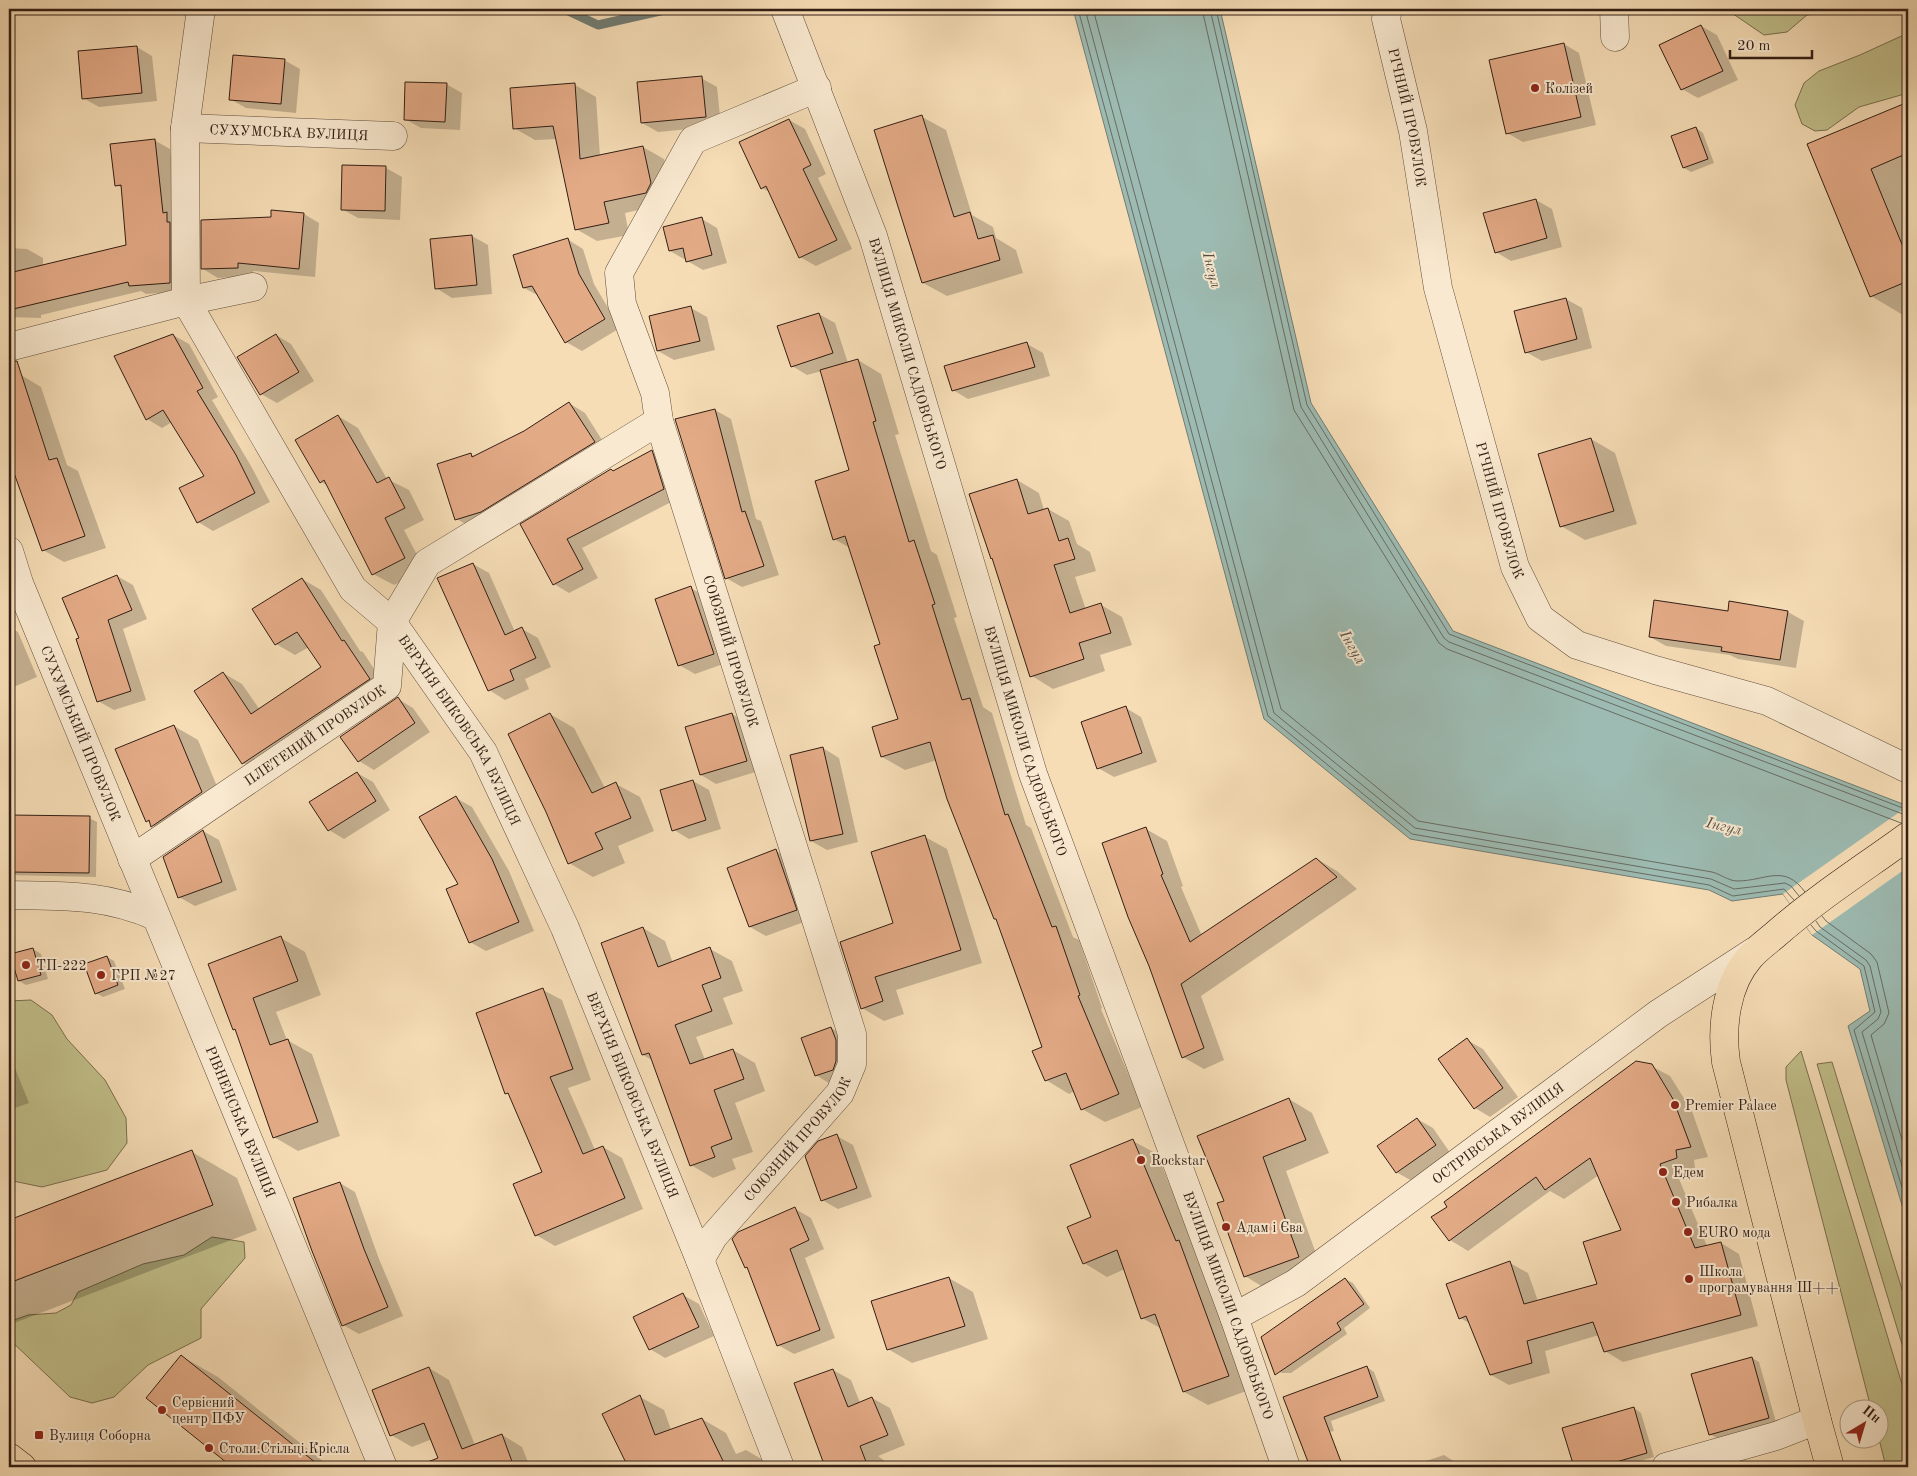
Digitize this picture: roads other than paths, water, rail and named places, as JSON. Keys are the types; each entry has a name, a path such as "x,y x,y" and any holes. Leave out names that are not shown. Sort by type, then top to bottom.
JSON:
{"main road":[{"path":"1830,1467 1726,1062 1723,1043 1729,998 1741,970 1750,957 1798,915 1908,836"},
{"path":"9,1457 22,1467"}],"street":[{"name":"ВЕРХНЯ БИКОВСЬКА ВУЛИЦЯ","path":"202,9 185,128 186,301 354,589 392,622 483,752 565,928 700,1260 780,1467"},
{"name":"ВУЛИЦЯ МИКОЛИ САДОВСЬКОГО","path":"785,9 873,236 1033,774 1234,1317 1286,1467"},
{"name":"РІЧНИЙ ПРОВУЛОК","path":"1388,9 1386,19 1413,131 1438,288 1514,566 1540,618 1578,645 1655,670 1767,701 1908,769"},
{"path":"1614,9 1615,36"},
{"name":"СОЮЗНИЙ ПРОВУЛОК","path":"700,1260 713,1237 840,1092 852,1064 852,1034 659,421 655,393 622,304 619,273 693,140 817,88"},
{"name":"СУХУМСЬКА ВУЛИЦЯ","path":"185,128 393,136"},
{"path":"9,347 186,301 253,287"},
{"name":"ПЛЕТЕНИЙ ПРОВУЛОК","path":"132,859 388,686 392,622 427,563 659,421"},
{"name":"СУХУМСЬКИЙ ПРОВУЛОК","path":"9,551 19,583 156,916"},
{"path":"9,896 87,897 132,906 156,916"},
{"name":"РІВНЕНСЬКА ВУЛИЦЯ","path":"156,916 383,1467"},
{"name":"ОСТРІВСЬКА ВУЛИЦЯ","path":"1234,1317 1296,1283 1658,1014 1761,947"},
{"path":"1666,1467 1776,1436 1817,1420"}],"water":[{"name":"Інгул","path":"1073,9 1220,9 1311,403 1453,631 1908,806 1908,1225 1848,1026 1870,1011 1860,969 1812,935 1783,894 1732,901 1709,890 1410,839 1264,719"}],"waterway":[{"path":"98,9 123,9"},
{"path":"564,9 598,25 669,9"}],"place":[{"name":"Колізей","path":"1535,88"},
{"name":"ТП-222","path":"26,965"},
{"name":"ГРП №27","path":"101,975"},
{"name":"Premier Palace","path":"1675,1105"},
{"name":"Rockstar","path":"1141,1160"},
{"name":"Едем","path":"1663,1172"},
{"name":"Рибалка","path":"1676,1202"},
{"name":"Адам і Єва","path":"1226,1227"},
{"name":"EURO мода","path":"1688,1232"},
{"name":"Школа програмування Ш++","path":"1689,1279"},
{"name":"Cервісний центр ПФУ","path":"162,1410"},
{"name":"Вулиця Соборна","path":"39,1435"},
{"name":"Столи.Стільці.Крісла","path":"209,1448"}]}
